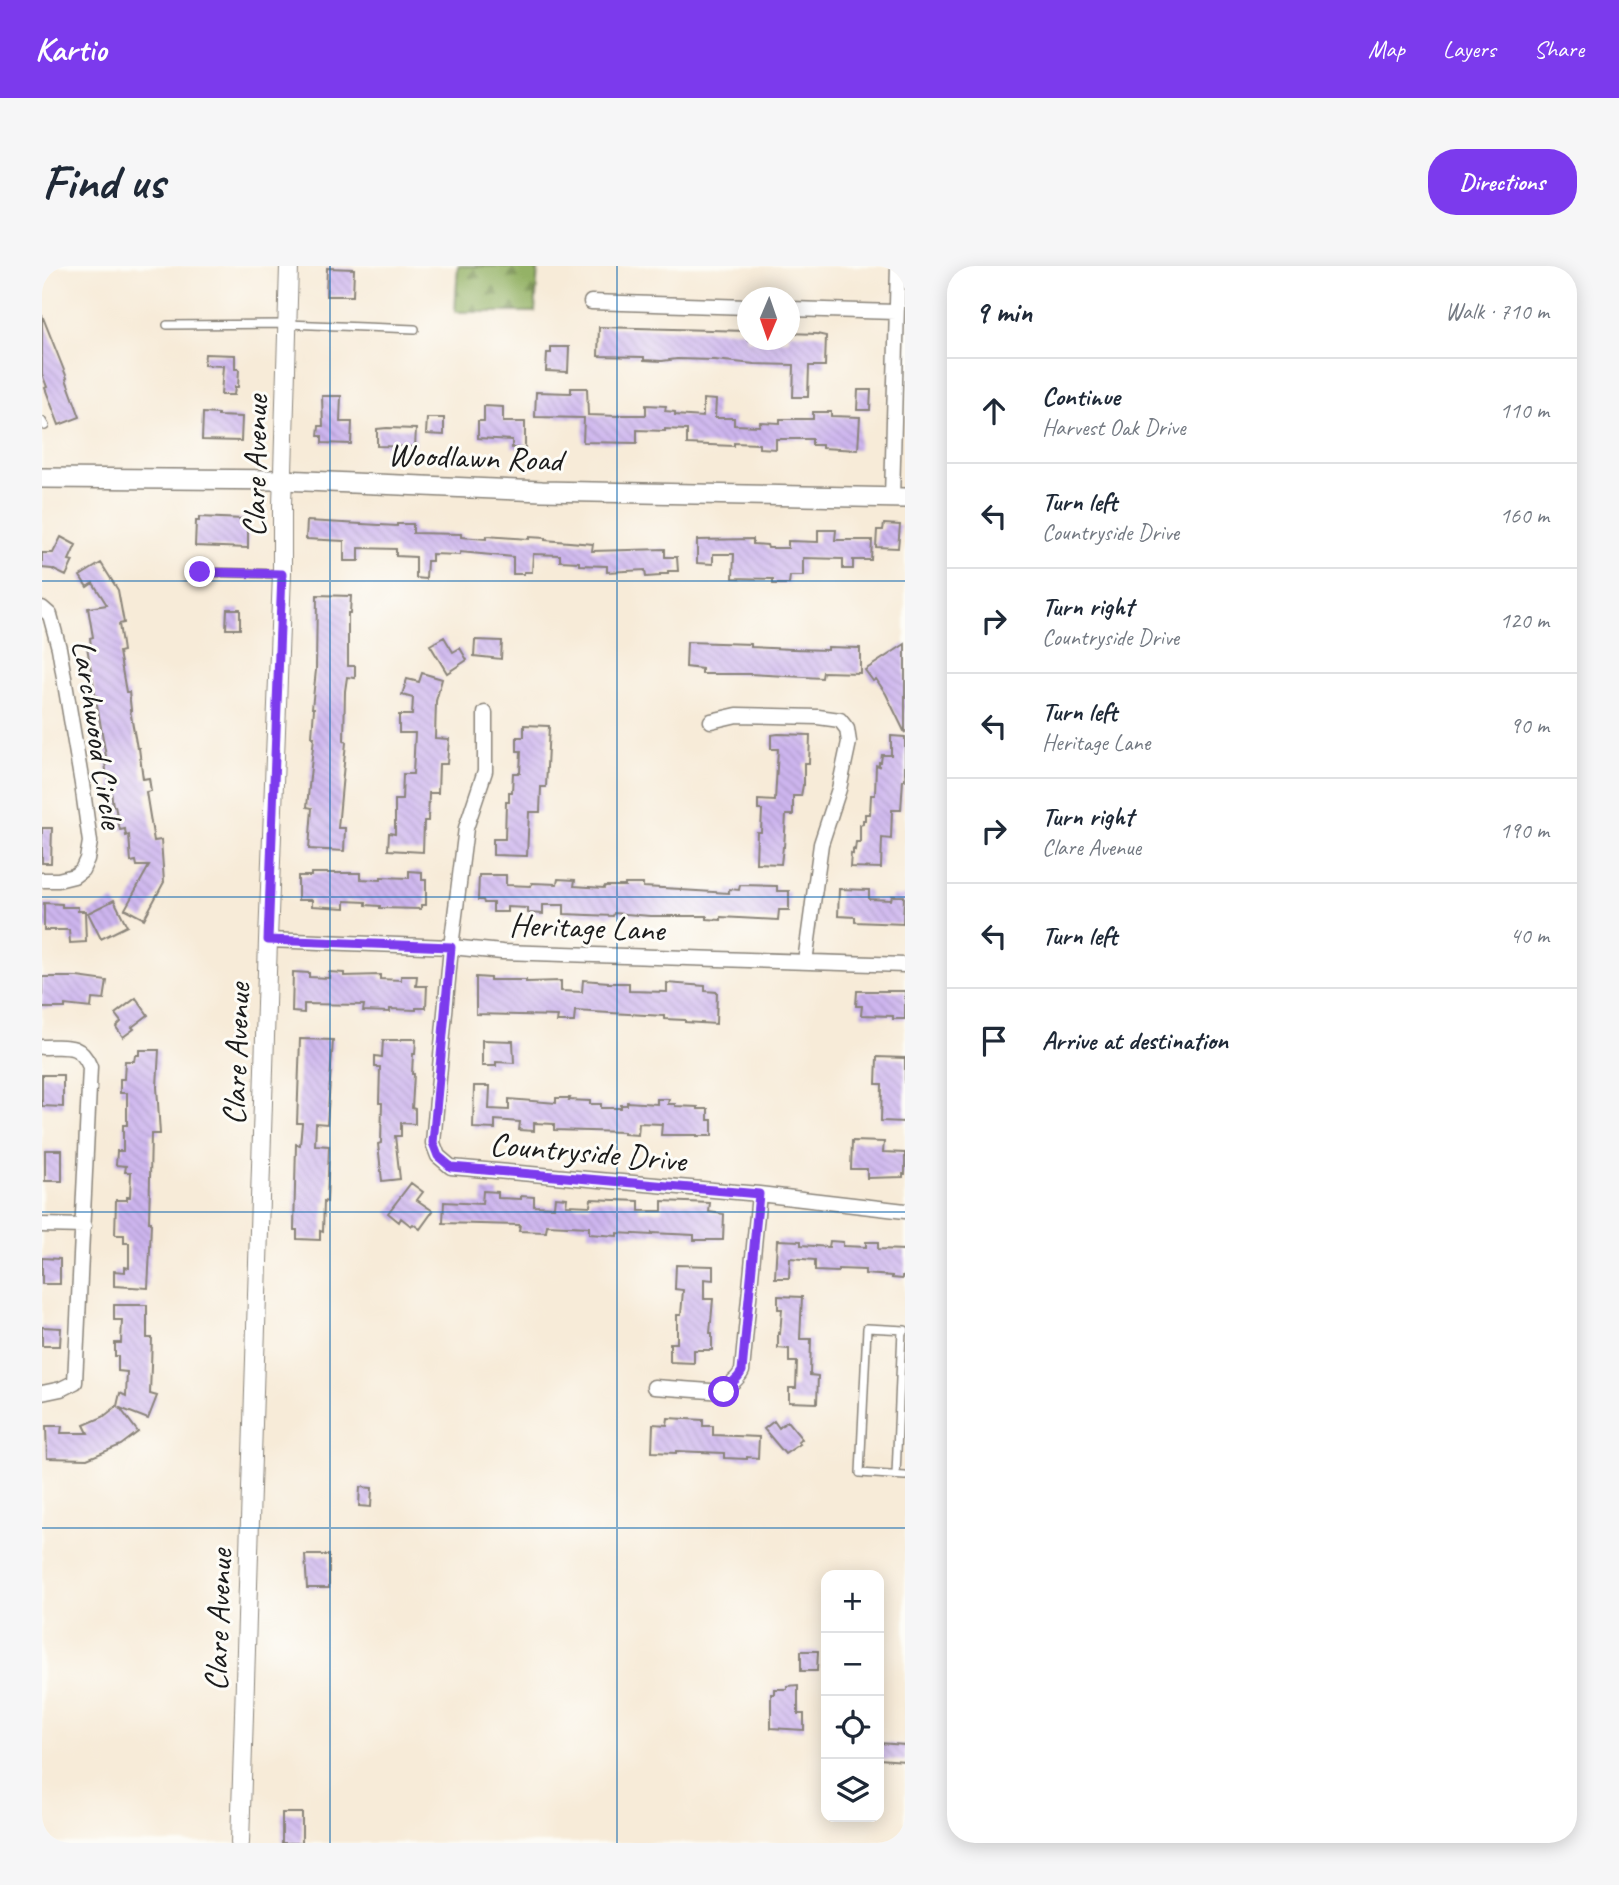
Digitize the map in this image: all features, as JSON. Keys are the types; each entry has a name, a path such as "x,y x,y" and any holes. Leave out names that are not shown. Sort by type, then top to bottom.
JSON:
{"main road":[{"name":"Woodlawn Road","path":"42,478 282,480 542,491 898,498"}],"street":[{"name":"Clare Avenue","path":"240,1843 282,574 282,480 289,266"},
{"path":"898,266 898,498"},
{"path":"591,302 737,307"},
{"path":"800,309 896,312"},
{"name":"Larchwood Circle","path":"42,608 50,615 59,648 90,842 88,859 82,870 66,878 42,880"},
{"name":"Countryside Drive","path":"485,713 485,771 466,828 451,947 433,1143 438,1156 451,1167 759,1194 905,1211"},
{"path":"711,721 737,715 818,717 840,720 847,729 849,742 842,778 821,844 805,962"},
{"name":"Heritage Lane","path":"268,940 451,947 502,952 905,965"},
{"path":"42,1047 74,1048 86,1056 90,1067 75,1382 61,1389 42,1393"},
{"path":"654,1387 724,1392 727,1385 737,1380 742,1371 759,1194"},
{"path":"42,1225 83,1226"}],"lane":[{"path":"167,325 287,324 415,328"},
{"path":"200,572 282,574"},
{"path":"896,1475 904,1330 867,1328 860,1473 905,1476"}],"green space":[{"path":"458,266 538,266 535,312 455,312"}],"building":[{"path":"327,268 354,269 353,296 326,296"},
{"path":"42,315 80,417 59,425 42,374"},
{"path":"599,327 737,331 737,350 800,350 800,333 826,336 825,366 809,366 808,397 793,397 794,365 598,356"},
{"path":"551,347 569,347 568,372 546,371 547,353 551,353"},
{"path":"205,354 235,355 235,369 239,369 238,387 235,387 234,395 221,395 223,366 204,365"},
{"path":"571,388 587,388 588,415 646,415 646,405 666,406 665,411 675,412 675,415 703,417 703,399 716,400 715,418 734,418 734,425 759,426 760,422 780,423 780,419 813,419 813,412 860,417 858,450 822,448 822,445 812,445 812,439 776,439 776,449 759,448 759,444 687,444 687,430 665,429 637,430 637,443 583,442 584,418 535,417 536,392 571,393"},
{"path":"858,390 871,390 870,410 857,410"},
{"path":"322,396 341,396 340,422 352,422 351,444 322,443 322,436 318,436 319,426 323,426"},
{"path":"484,406 503,407 503,422 525,422 525,448 512,448 512,440 478,438 478,421 484,421"},
{"path":"203,413 242,417 241,441 202,440"},
{"path":"427,418 444,418 444,435 426,434"},
{"path":"377,429 416,429 415,447 377,446"},
{"path":"199,517 248,521 248,548 195,546 196,521 199,521"},
{"path":"307,521 397,526 413,524 413,533 461,534 461,537 486,539 486,536 545,538 593,544 592,551 665,549 665,557 677,557 678,571 646,577 645,570 607,572 607,566 579,565 579,562 560,561 560,555 533,554 532,572 513,574 513,557 460,552 460,555 432,554 432,561 427,561 426,579 416,578 416,557 396,556 396,549 359,548 359,561 344,561 344,541 306,539"},
{"path":"884,524 900,525 898,548 876,547 877,530 883,530"},
{"path":"818,530 836,530 835,540 872,540 871,560 853,560 853,569 843,569 843,559 803,558 803,576 790,576 789,584 773,584 773,579 733,578 734,554 713,554 713,564 697,563 697,540 753,539 753,544 767,545 768,548 788,548 788,541 818,542"},
{"path":"61,537 76,545 66,576 52,569 42,568 42,553 53,553"},
{"path":"101,563 118,590 124,623 119,624 123,651 119,652 126,692 129,692 143,779 149,778 151,791 146,792 154,841 161,840 164,882 144,919 125,909 149,866 137,866 136,861 131,862 129,835 126,836 125,829 120,830 113,806 87,647 91,646 90,638 93,637 88,608 107,605 93,583 87,587 80,576"},
{"path":"317,595 351,596 348,613 348,666 355,666 355,678 347,677 345,691 346,742 338,828 345,828 344,851 309,849 312,808 307,807 314,737 312,708 316,670"},
{"path":"227,609 240,609 240,629 226,629"},
{"path":"444,637 453,652 460,648 467,660 447,673 430,645"},
{"path":"475,640 502,641 501,659 474,656"},
{"path":"687,642 751,644 751,647 792,649 860,648 860,673 823,672 822,678 702,674 702,669 686,667"},
{"path":"905,644 905,733 886,694 876,679 873,681 865,670"},
{"path":"422,673 442,679 436,701 435,738 449,739 447,764 439,764 438,793 429,793 428,821 424,821 423,852 388,850 389,833 395,834 395,800 402,800 403,774 413,774 415,733 399,733 399,715 412,715 413,698 402,695 407,679 419,682"},
{"path":"524,725 549,726 546,787 541,787 540,812 529,812 527,856 493,855 493,839 505,839 506,802 509,802 509,792 512,792 513,773 520,773 521,751 517,751 517,737 524,737"},
{"path":"771,735 810,735 809,763 804,763 801,796 793,796 793,815 786,815 781,864 756,863 757,832 761,832 762,810 758,810 758,800 775,801 778,749 771,749"},
{"path":"891,736 905,737 905,780 901,810 892,810 891,839 882,838 881,868 850,867 851,853 855,850 856,842 860,842 860,825 865,820 865,814 870,814 871,795 875,795 876,765 879,766 882,755 891,755"},
{"path":"42,828 52,828 51,863 42,863"},
{"path":"409,871 422,872 422,880 426,880 426,905 421,905 421,909 380,908 366,905 366,902 345,901 345,908 312,906 312,900 298,900 298,876 311,876 311,873 360,873 360,879 381,880 381,877 409,878"},
{"path":"479,875 506,875 506,885 531,886 532,883 557,884 558,879 575,880 574,886 604,888 643,884 643,887 729,893 729,889 739,890 740,885 777,886 777,891 789,891 789,910 779,910 778,920 721,917 721,920 707,919 707,916 614,913 613,916 564,914 564,905 543,905 543,914 528,913 528,908 507,907 507,912 493,912 493,903 478,900"},
{"path":"839,889 869,890 869,899 891,900 892,896 904,896 903,924 855,922 855,917 838,916"},
{"path":"114,900 127,926 101,939 88,913"},
{"path":"44,903 78,907 78,911 85,911 86,942 70,943 69,930 44,930"},
{"path":"293,972 309,973 309,977 329,978 329,972 344,973 344,976 380,975 380,979 401,980 401,976 417,976 416,986 427,986 426,1008 390,1009 390,1012 363,1011 364,1005 304,1004 304,1013 292,1012"},
{"path":"42,977 77,977 107,981 104,1000 92,999 91,1008 65,1005 65,1008 42,1008"},
{"path":"476,977 526,982 561,981 561,991 582,992 583,980 629,983 629,991 667,992 667,983 705,986 705,991 717,992 716,1024 664,1019 664,1016 575,1011 574,1022 557,1022 558,1016 476,1014"},
{"path":"857,991 905,991 905,1019 861,1015 862,1006 856,1006"},
{"path":"136,998 148,1015 123,1037 116,1027 121,1022 115,1014"},
{"path":"300,1039 333,1040 327,1124 316,1123 315,1145 329,1146 327,1202 324,1201 323,1232 320,1231 320,1240 297,1239 297,1230 294,1230 296,1144 300,1145 302,1123 297,1123"},
{"path":"416,1039 412,1074 415,1124 401,1123 401,1136 395,1136 400,1179 382,1181 378,1144 381,1143 380,1067 375,1067 375,1056 382,1057 383,1040"},
{"path":"482,1040 513,1041 514,1063 496,1062 496,1066 482,1066"},
{"path":"139,1050 159,1050 157,1087 160,1134 151,1134 148,1288 114,1286 114,1271 125,1272 125,1267 129,1268 129,1243 124,1243 124,1235 115,1235 116,1200 127,1200 127,1197 130,1197 131,1172 125,1172 126,1166 116,1165 117,1151 123,1151 123,1125 127,1125 127,1093 120,1093 120,1079 124,1079 125,1061 134,1061"},
{"path":"877,1057 905,1058 905,1122 881,1121 882,1084 876,1084"},
{"path":"42,1075 63,1075 63,1107 42,1106"},
{"path":"474,1086 490,1086 489,1109 509,1110 509,1099 556,1103 556,1098 570,1098 569,1100 601,1104 601,1108 621,1108 621,1105 627,1105 627,1102 657,1104 657,1099 669,1099 668,1104 675,1106 708,1109 708,1120 712,1120 712,1136 661,1135 662,1124 639,1123 638,1135 624,1132 554,1130 554,1124 534,1123 534,1131 519,1130 520,1122 495,1120 495,1129 473,1128"},
{"path":"852,1141 884,1142 883,1152 905,1153 905,1174 903,1177 867,1178 867,1169 851,1169"},
{"path":"45,1150 62,1150 62,1181 45,1181"},
{"path":"411,1183 423,1192 417,1200 433,1211 420,1229 401,1218 399,1222 388,1213"},
{"path":"483,1191 498,1192 498,1198 534,1197 534,1206 554,1207 555,1197 567,1198 566,1205 590,1206 591,1199 639,1201 639,1211 662,1211 662,1201 710,1203 709,1212 724,1214 723,1240 694,1240 694,1235 652,1233 617,1233 617,1236 589,1234 589,1227 547,1225 546,1232 519,1231 520,1225 443,1223 444,1202 482,1204"},
{"path":"777,1240 801,1241 801,1245 829,1247 830,1241 843,1242 843,1246 866,1247 866,1242 878,1242 878,1249 905,1250 905,1276 902,1276 902,1279 865,1274 865,1270 815,1271 815,1260 790,1258 789,1278 775,1278"},
{"path":"42,1258 60,1259 60,1284 42,1284"},
{"path":"676,1265 713,1266 713,1280 704,1279 704,1299 713,1299 710,1333 712,1350 694,1350 694,1363 670,1362 670,1343 677,1343 677,1315 681,1315 683,1290 675,1289"},
{"path":"778,1296 802,1297 800,1339 811,1339 810,1375 818,1376 817,1403 789,1402 789,1388 796,1388 797,1362 789,1362 789,1349 778,1348 782,1309 778,1309"},
{"path":"114,1305 147,1305 147,1338 152,1338 150,1394 157,1396 148,1419 120,1408 138,1432 121,1445 87,1459 47,1458 46,1426 62,1426 61,1433 88,1433 84,1425 103,1417 117,1406 120,1393 126,1396 127,1372 118,1371 118,1356 115,1356 115,1343 121,1343 122,1320 114,1320"},
{"path":"42,1327 61,1328 60,1346 42,1346"},
{"path":"668,1418 703,1420 703,1426 713,1426 713,1435 759,1437 758,1458 724,1458 724,1453 652,1452 653,1424 667,1425"},
{"path":"774,1421 779,1428 787,1421 802,1439 798,1442 800,1444 785,1454 764,1429"},
{"path":"360,1487 372,1488 371,1507 359,1506"},
{"path":"305,1555 329,1555 329,1588 307,1588"},
{"path":"801,1651 818,1651 817,1671 801,1671"},
{"path":"798,1685 798,1714 804,1714 804,1730 771,1728 771,1694 774,1694 774,1689 787,1689 787,1686"},
{"path":"884,1743 905,1745 905,1761 884,1759"},
{"path":"282,1813 302,1813 302,1843 282,1843"}],"route":[{"path":"200,572 282,574 268,940 451,947 433,1143 438,1156 451,1167 759,1194 742,1371 737,1380 727,1385 724,1392"}]}
